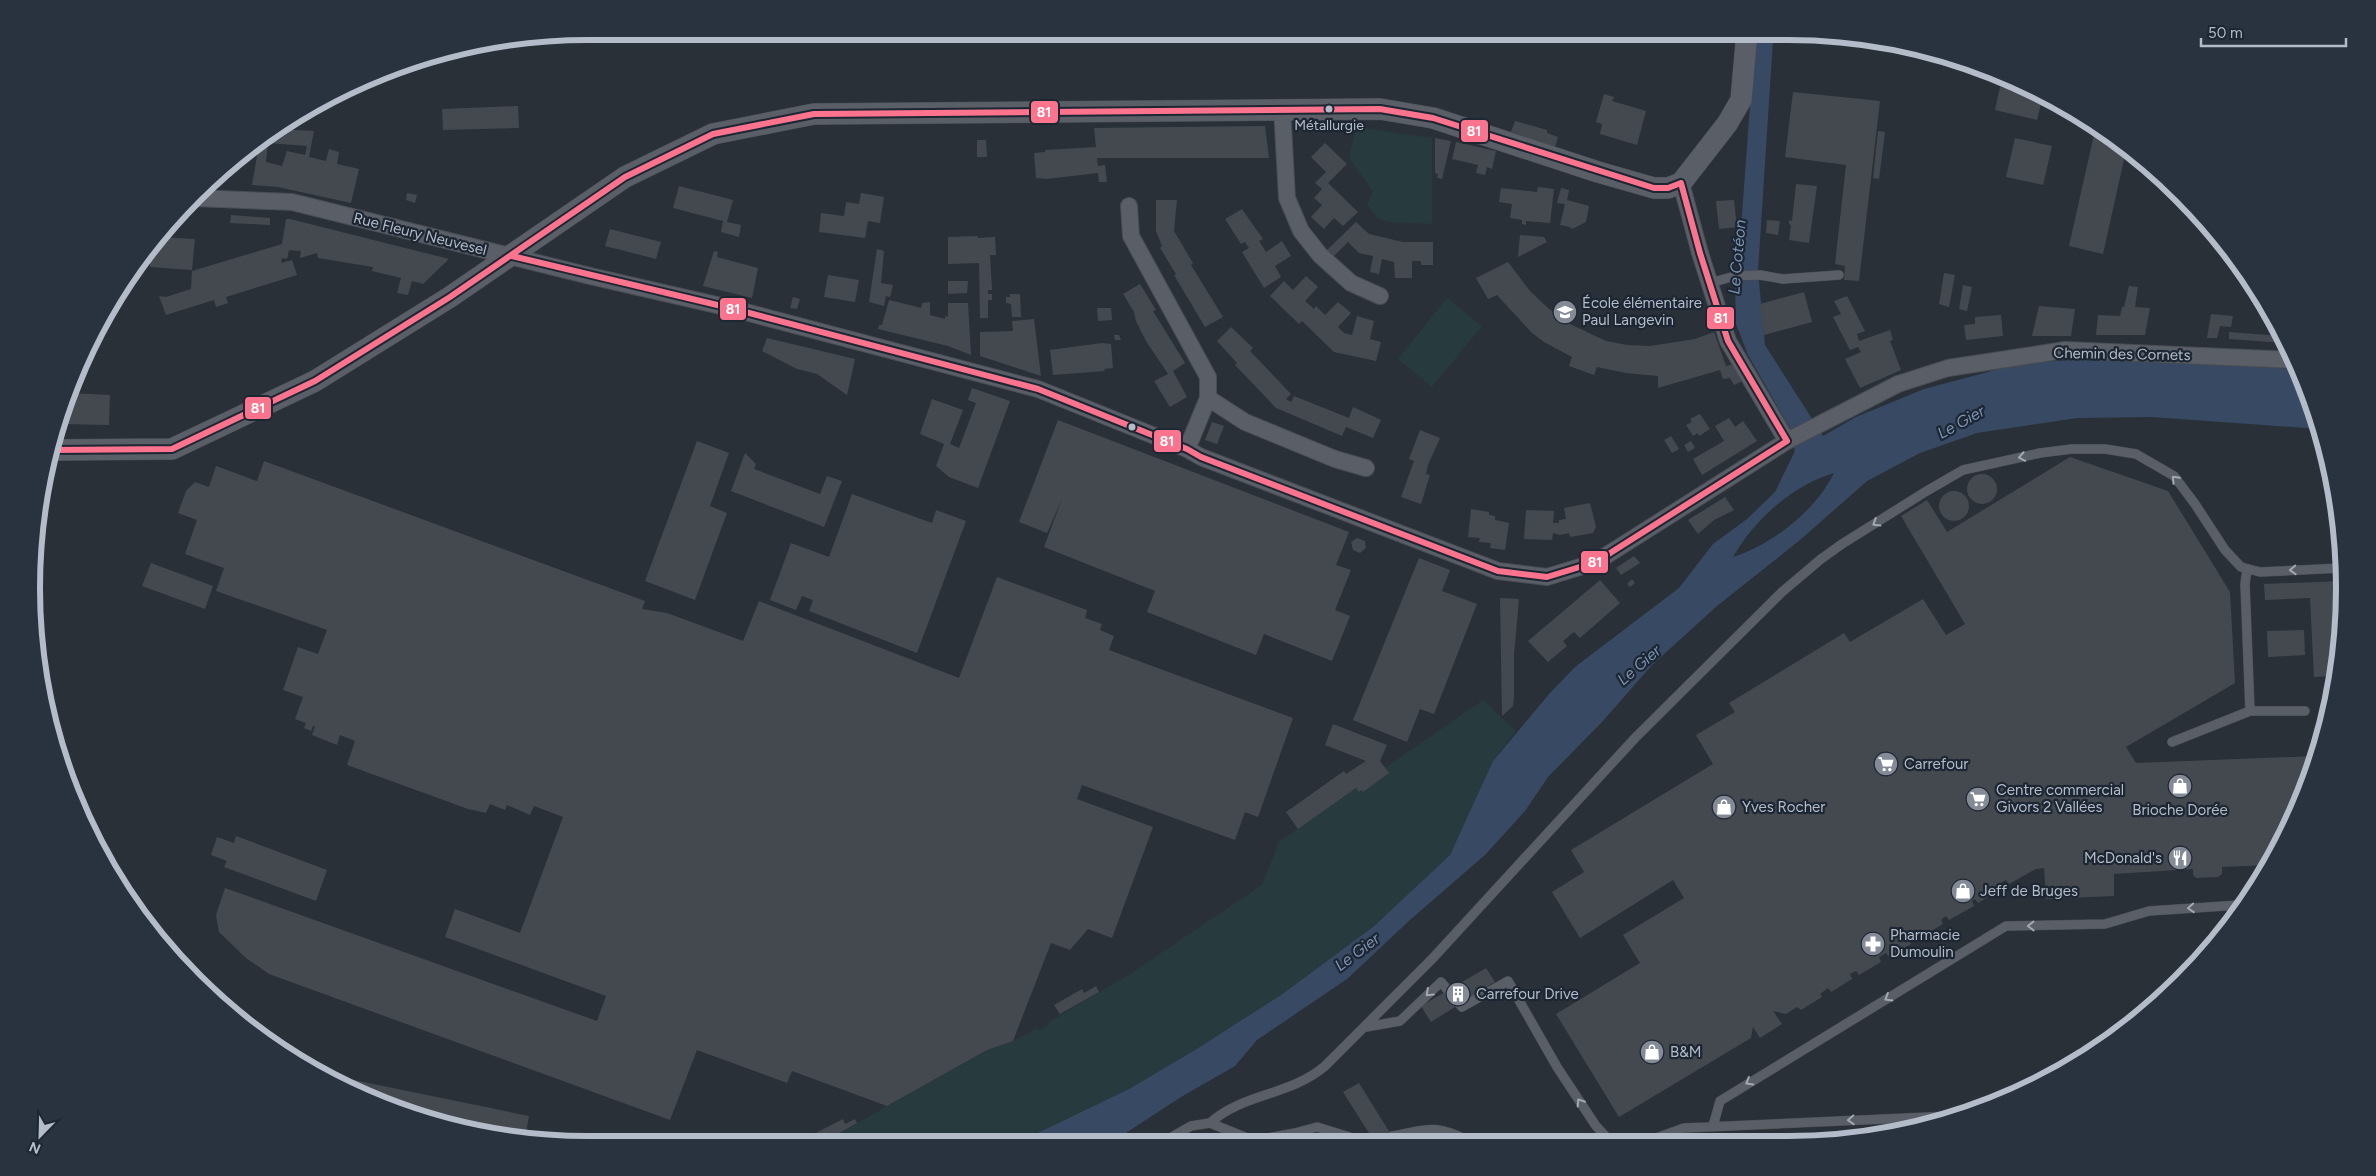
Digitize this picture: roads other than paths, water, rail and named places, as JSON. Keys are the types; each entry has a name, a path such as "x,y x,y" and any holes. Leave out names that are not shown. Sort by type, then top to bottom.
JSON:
{"street":[{"path":"58,450 172,449 315,381 512,256 625,177 713,134 814,114 1282,108 1380,109 1433,118 1598,172 1654,188 1668,188 1681,183 1727,124 1741,100 1746,40"},
{"path":"1282,108 1287,198 1301,231 1320,255 1351,283 1380,296"},
{"path":"1681,183 1728,341 1788,441"},
{"name":"Rue Fleury Neuvesel","path":"204,198 292,202 734,309 1038,389 1188,449 1200,457 1498,571 1547,578 1596,562 1788,441"},
{"path":"1129,206 1131,236 1208,377 1208,398 1188,449"},
{"name":"Chemin des Cornets","path":"1788,441 1898,384 1948,368 2007,357 2064,350 2285,360"},
{"path":"1208,398 1245,422 1335,459 1366,468"}],"lane":[{"path":"1710,283 1734,276 1760,275 1783,278 1839,275"},
{"path":"1210,1123 1226,1110 1276,1093 1311,1078 1366,1027 1433,958 1635,738 1782,592 1842,544 1963,470 2040,453 2072,449 2104,449 2136,454 2174,476 2225,550 2234,561 2247,569 2260,572 2335,568"},
{"path":"2247,569 2245,584 2250,711"},
{"path":"2172,742 2250,711 2305,711"},
{"path":"1713,1126 1720,1100 2006,926 2105,924 2149,911 2235,905"},
{"path":"1366,1027 1400,1021 1441,982 1462,1007 1508,981 1557,1066 1596,1126 1605,1136"},
{"path":"1662,1136 1684,1128 1930,1117"},
{"path":"1174,1136 1191,1126 1210,1123 1244,1136"},
{"path":"1279,1136 1317,1127 1346,1136"},
{"path":"1392,1136 1430,1128 1452,1132 1460,1136"},
{"path":"1296,1133 1299,1136"}],"water":[{"name":"Le Gier","path":"1755,40 1773,40 1758,271 1765,345 1823,436 1856,417 1924,389 2022,363 2089,359 2290,369 2312,428 2152,417 2077,418 1977,433 1920,453 1867,481 1800,540 1717,606 1652,665 1602,722 1548,777 1525,811 1485,855 1411,919 1347,979 1257,1040 1235,1066 1181,1097 1121,1136 1031,1136 1129,1089 1195,1050 1281,995 1373,927 1450,855 1493,761 1550,693 1575,667 1679,588 1713,544 1747,519 1775,492 1795,451 1791,430 1748,355 1736,324 1735,280 1738,268","holes":["1834,473 1816,500 1804,513 1777,535 1763,544 1733,557 1752,530 1776,506 1804,486"]}],"waterway":[{"name":"Le Cotéon","path":"1768,40 1768,45"}],"place":[{"name":"Métallurgie","path":"1329,109"},
{"name":"École élémentaire Paul Langevin","path":"1565,312"},
{"name":"Carrefour","path":"1886,764"},
{"name":"Brioche Dorée","path":"2180,786"},
{"name":"Centre commercial Givors 2 Vallées","path":"1978,799"},
{"name":"Yves Rocher","path":"1724,807"},
{"name":"McDonald's","path":"2180,858"},
{"name":"Jeff de Bruges","path":"1963,891"},
{"name":"Pharmacie Dumoulin","path":"1873,944"},
{"name":"Carrefour Drive","path":"1458,994"},
{"name":"B&M","path":"1652,1052"}]}
